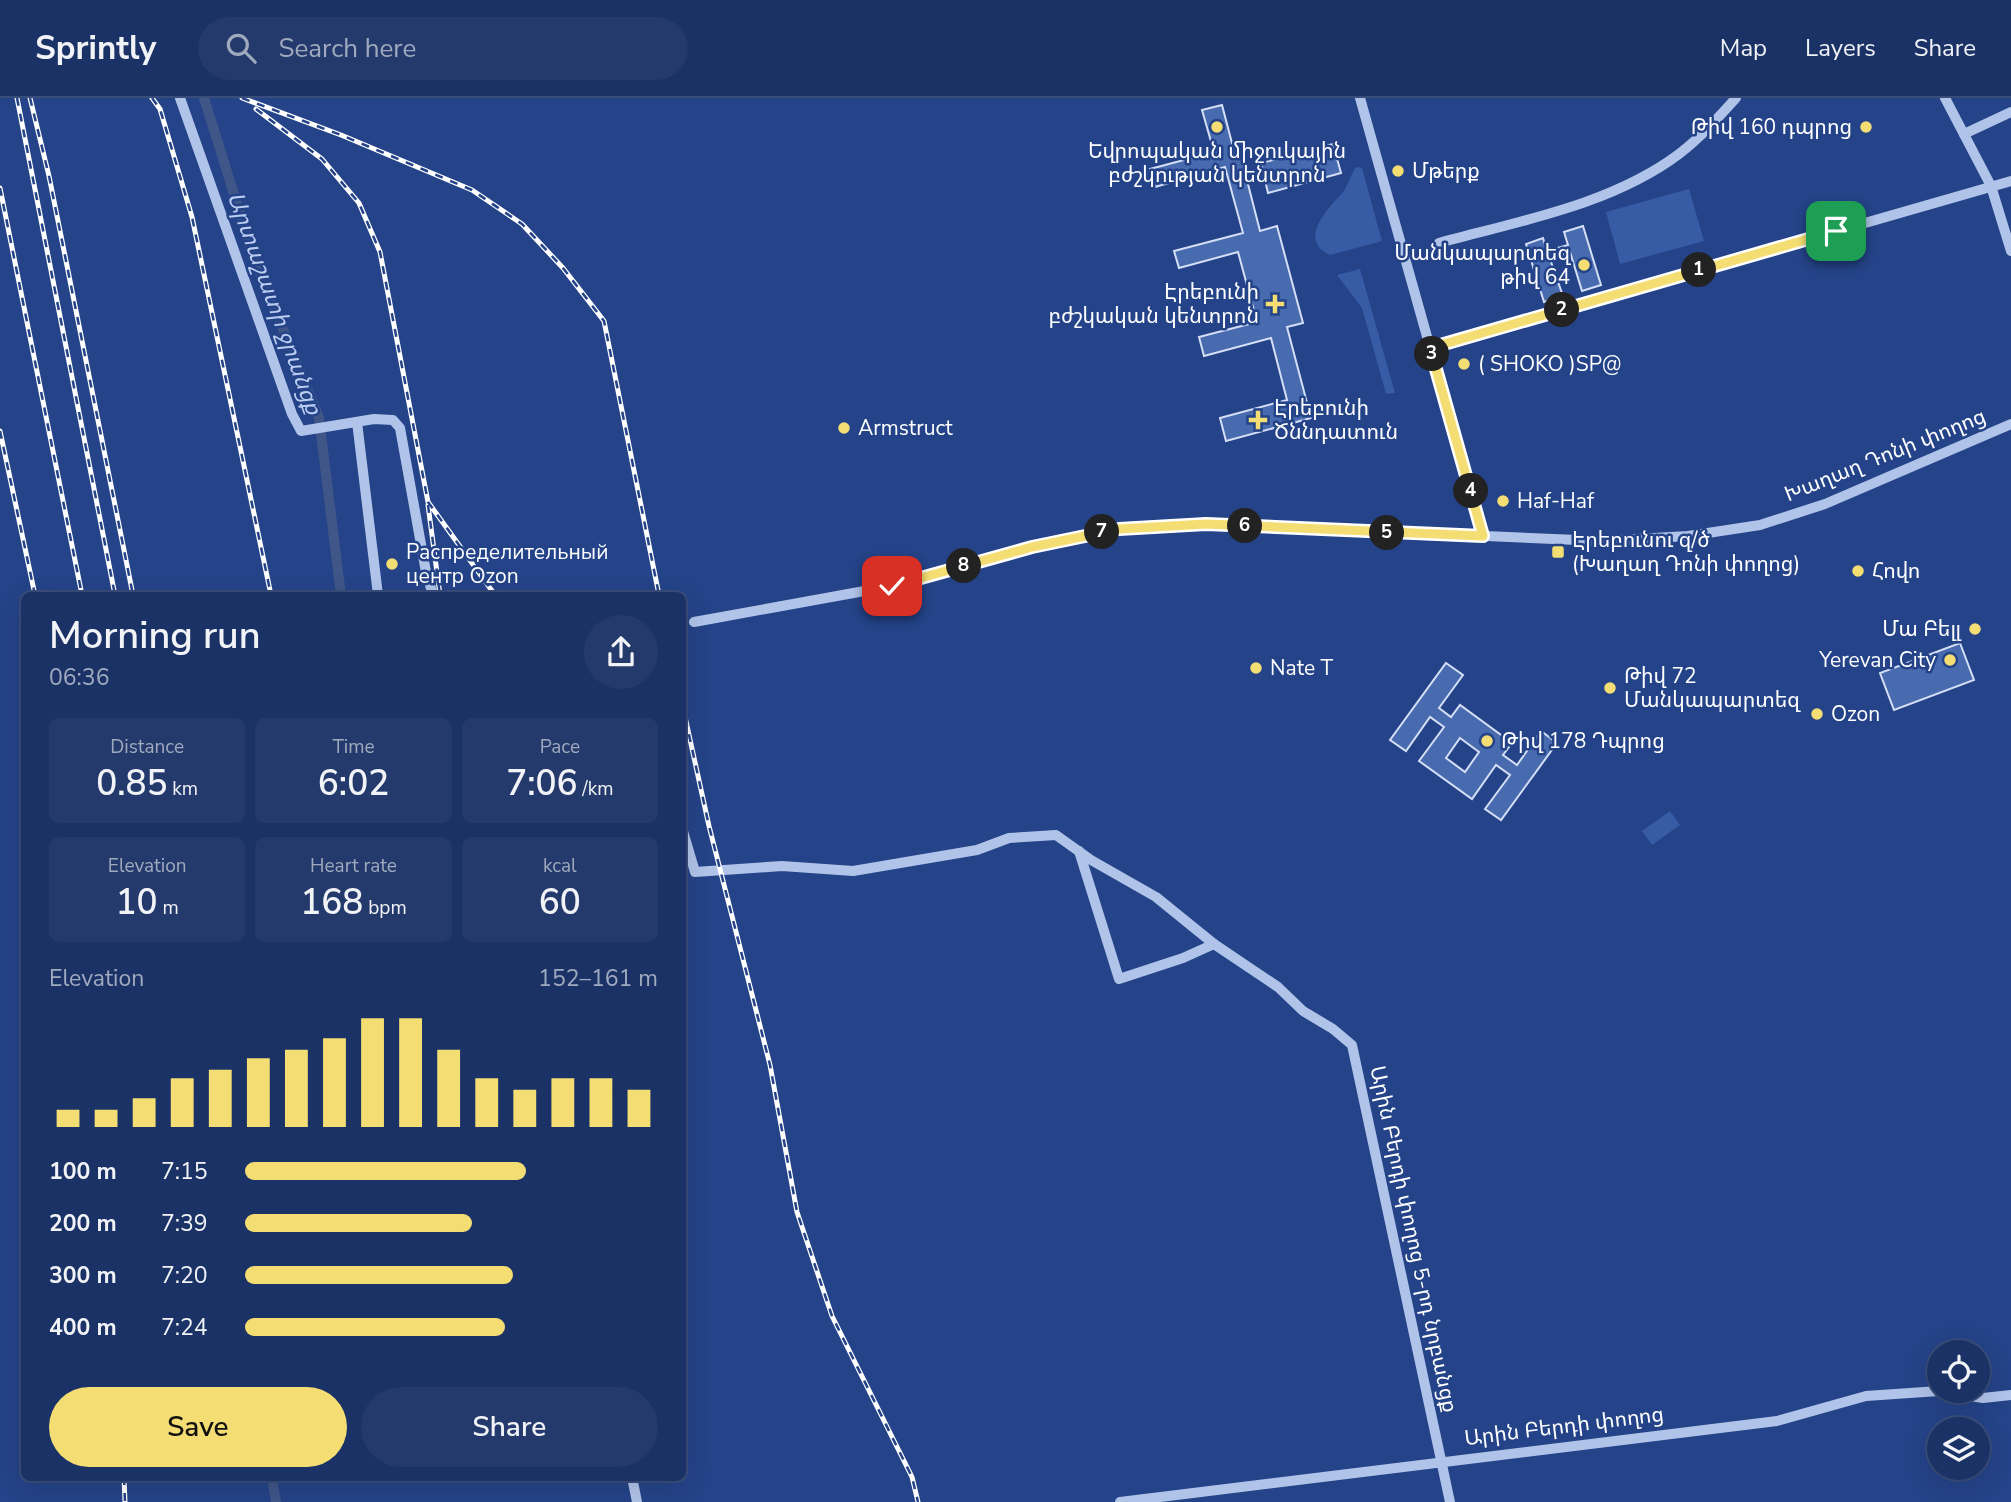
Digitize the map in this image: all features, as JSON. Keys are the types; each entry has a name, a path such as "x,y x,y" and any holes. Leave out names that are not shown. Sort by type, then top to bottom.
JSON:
{"street":[{"path":"180,98 292,414 301,431 373,419 393,420 400,428 426,572 432,592"},
{"path":"1360,98 1483,536"},
{"path":"1439,243 1620,189 1677,156 1736,98"},
{"path":"1945,98 1991,186 2011,251"},
{"path":"1964,134 2011,113"},
{"path":"1430,348 2011,181"},
{"path":"357,422 378,592"},
{"name":"Խաղաղ Դոնի փողոց","path":"694,622 892,586 1032,547 1119,529 1206,524 1602,541 1654,539 1760,525 1825,504 2011,424"},
{"name":"Արին Բերդի փողոց 5-րդ նրբանցք","path":"686,842 695,872 782,866 853,871 977,850 1009,838 1056,835 1156,897 1213,944 1278,987 1303,1011 1333,1029 1352,1045 1450,1502"},
{"path":"1079,851 1119,979 1183,958 1213,944"},
{"name":"Արին Բերդի փողոց","path":"1120,1502 1777,1420 1866,1396 1939,1391 1983,1398 2011,1395"},
{"path":"633,1481 638,1502"},
{"path":"1233,1489 1236,1502"}],"shaded area":[{"path":"1356,167 1362,168 1382,241 1330,255 1320,248 1316,241 1318,224 1343,192"},
{"path":"1689,189 1704,241 1620,264 1606,212"},
{"path":"1360,269 1395,393 1386,394 1362,308 1337,275"},
{"path":"1670,811 1680,825 1652,845 1642,831"}],"building":[{"name":"Էրեբունի բժշկական կենտրոն","path":"1222,105 1233,147 1238,145 1260,231 1277,226 1303,323 1287,327 1311,418 1226,441 1220,418 1287,400 1271,338 1204,356 1199,337 1257,322 1238,252 1179,268 1174,251 1243,233 1225,167 1155,187 1150,169 1214,152 1202,110"},
{"path":"1333,144 1341,173 1268,193 1261,163"},
{"name":"Մանկապարտեզ թիվ 64","path":"1583,226 1601,285 1582,291 1570,252 1550,259 1563,296 1544,302 1526,244 1543,238 1547,251 1568,245 1564,232"},
{"path":"1960,643 1974,680 1894,710 1880,673"},
{"name":"Թիվ 178 Դպրոց","path":"1446,663 1463,675 1439,708 1451,717 1460,705 1512,743 1503,755 1517,765 1541,731 1557,743 1501,820 1485,809 1510,775 1496,765 1472,799 1419,761 1444,727 1430,717 1406,751 1390,740","holes":["1460,738 1479,752 1465,772 1446,758"]}],"waterway":[{"name":"Արտաշատի ջրանցք","path":"204,98 254,258 319,418 341,592"},
{"name":"Արտաշատի ջրանցք","path":"273,1481 276,1502"}],"railway":[{"path":"17,98 114,592"},
{"path":"30,98 49,176 132,592"},
{"path":"152,98 160,109 192,217 270,592"},
{"path":"242,98 341,135 472,190 522,224 563,268 604,321 658,592"},
{"path":"256,109 322,159 359,203 380,252 428,502 493,592"},
{"path":"0,188 81,592"},
{"path":"0,431 34,592"},
{"path":"428,505 440,592"},
{"path":"686,721 709,826 770,1065 797,1212 832,1316 912,1477 918,1502"},
{"path":"124,1481 125,1502"}],"place":[{"name":"Եվրոպական միջուկային բժշկության կենտրոն","path":"1217,127"},
{"name":"Թիվ 160 դպրոց","path":"1866,127"},
{"name":"Մթերք","path":"1398,171"},
{"name":"Մանկապարտեզ թիվ 64","path":"1584,265"},
{"name":"Էրեբունի բժշկական կենտրոն","path":"1275,304"},
{"name":"( SHOKO )SP@","path":"1464,364"},
{"name":"Էրեբունի Ծննդատուն","path":"1258,420"},
{"name":"Armstruct","path":"844,428"},
{"name":"Haf-Haf","path":"1503,501"},
{"name":"Էրեբունու զ/ծ (Խաղաղ Դոնի փողոց)","path":"1558,552"},
{"name":"Распределительный центр Ozon","path":"392,564"},
{"name":"Հովո","path":"1858,571"},
{"name":"Մա Բելլ","path":"1975,629"},
{"name":"Yerevan City","path":"1950,660"},
{"name":"Nate T","path":"1256,668"},
{"name":"Թիվ 72 Մանկապարտեզ","path":"1610,688"},
{"name":"Ozon","path":"1817,714"},
{"name":"Թիվ 178 Դպրոց","path":"1487,741"}],"route":[{"path":"892,586 1032,547 1119,529 1206,524 1483,536 1430,348 1836,231"}]}
